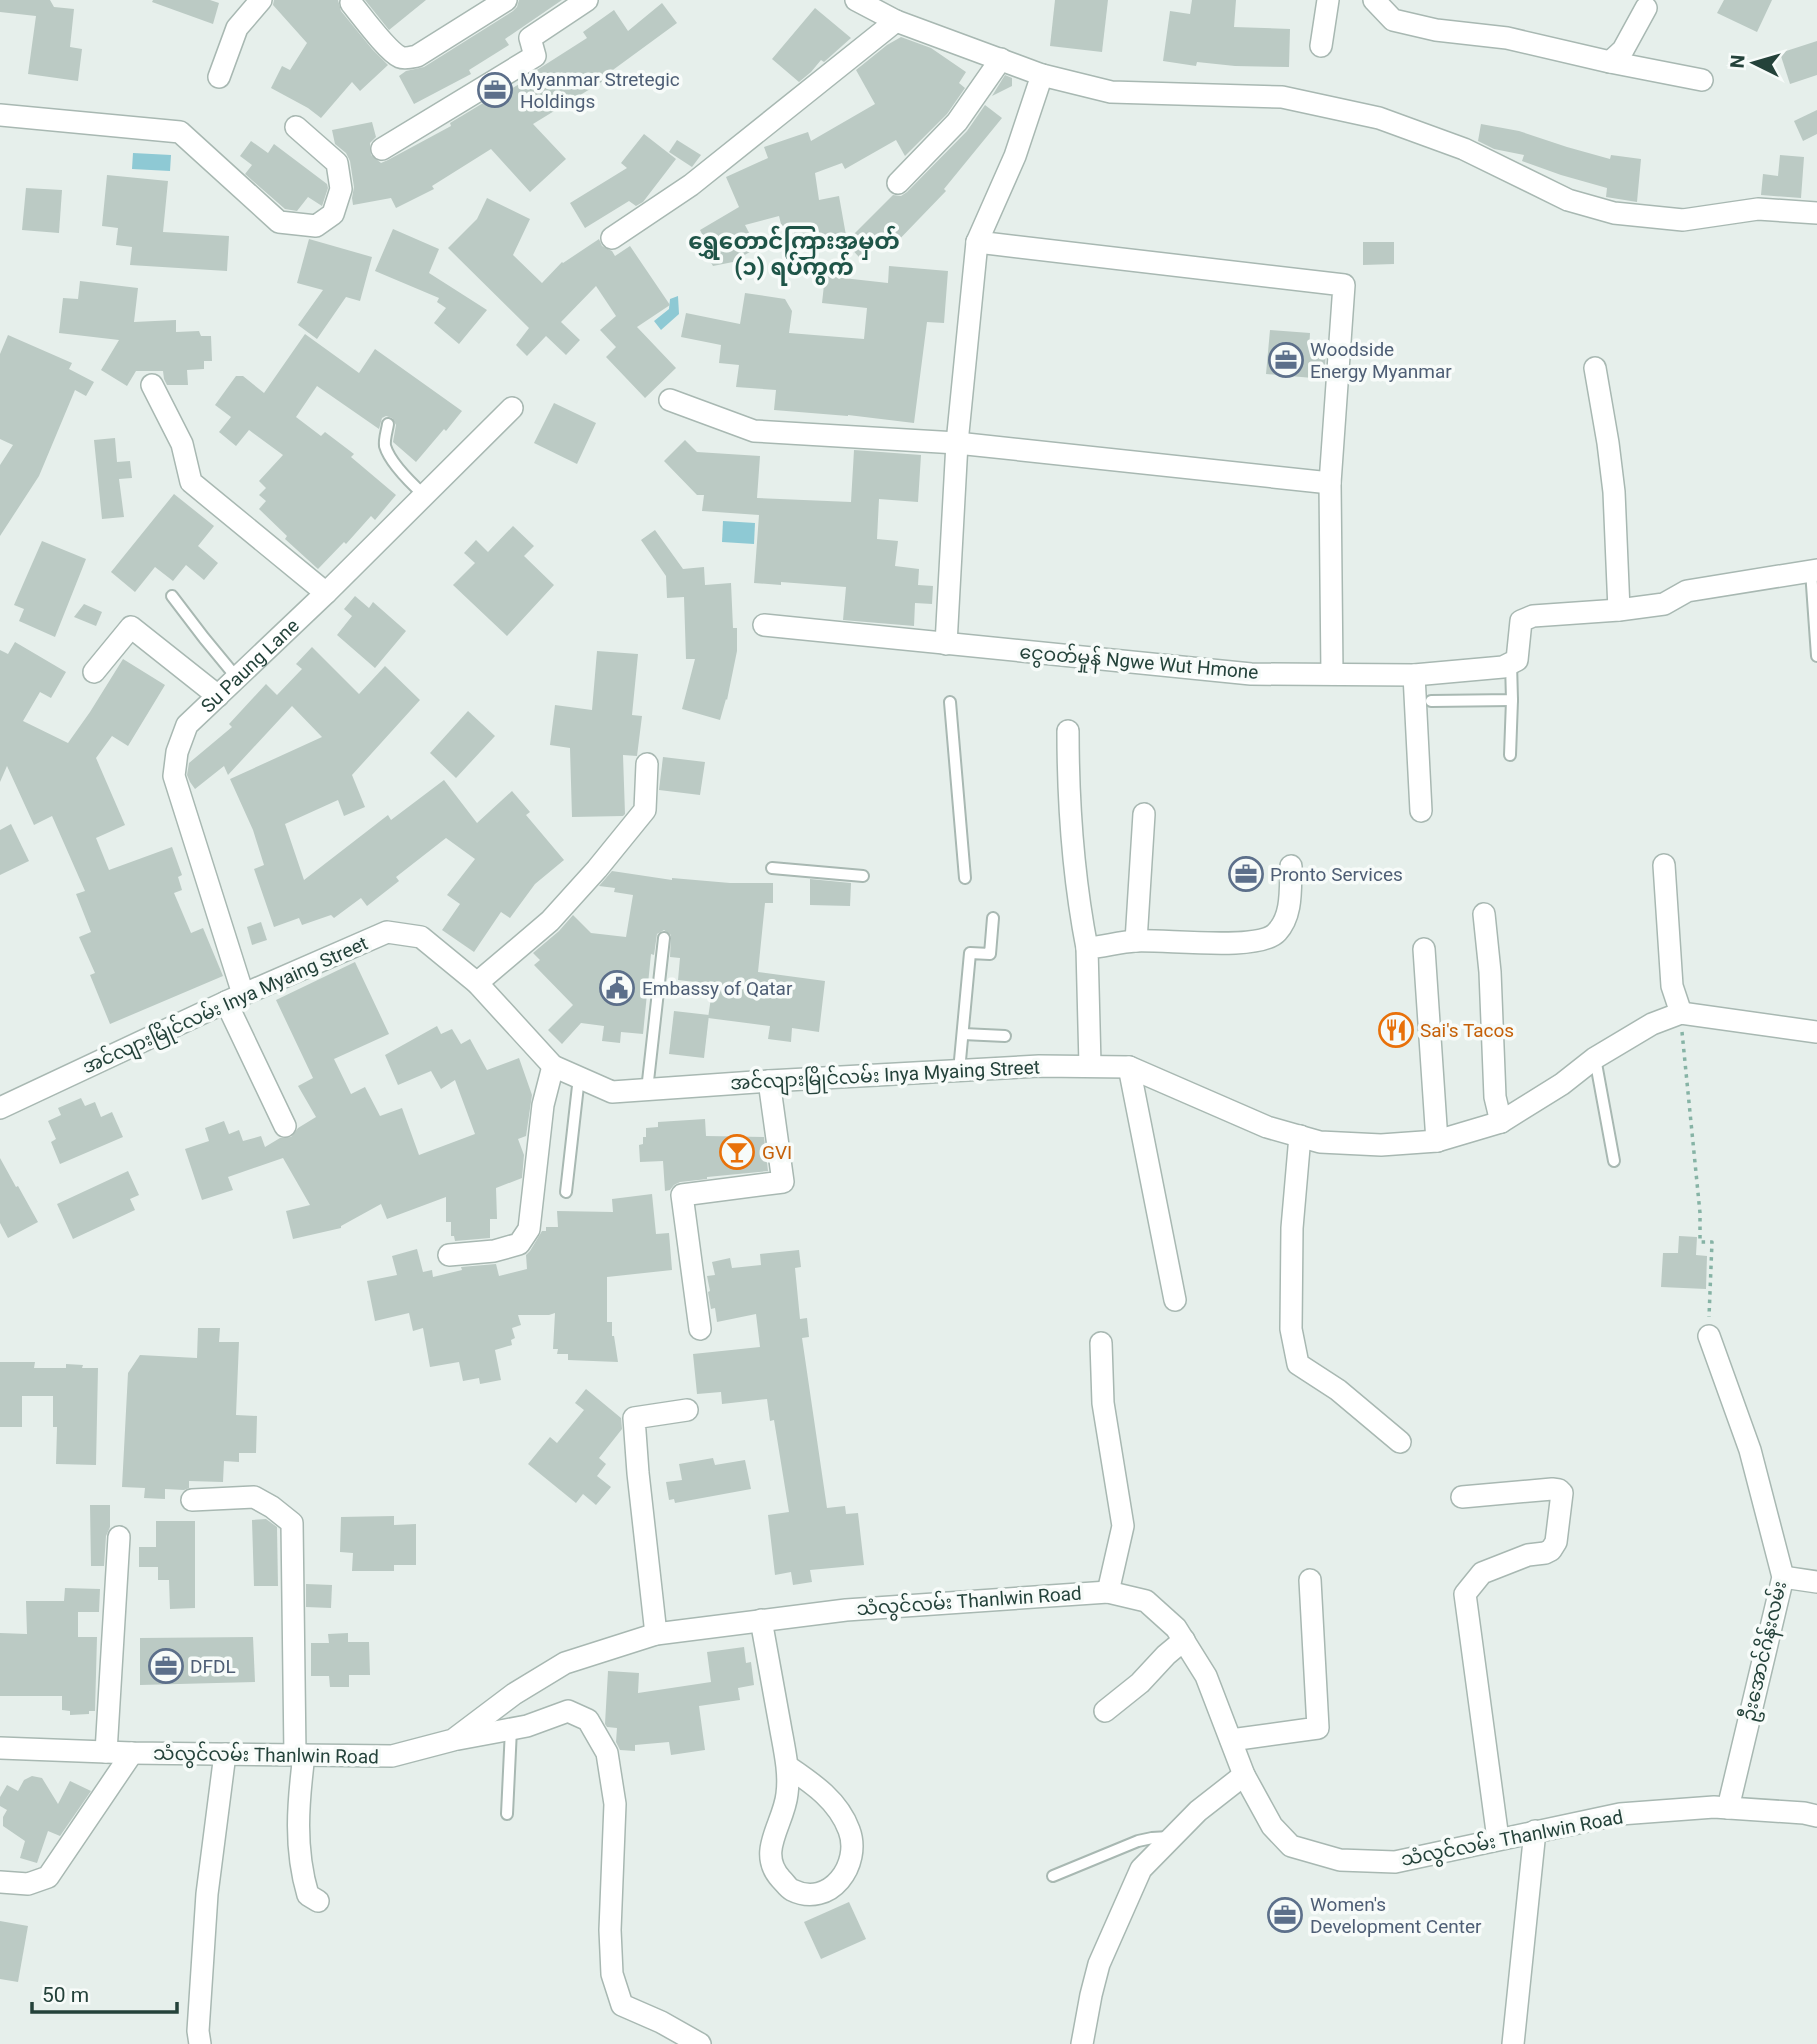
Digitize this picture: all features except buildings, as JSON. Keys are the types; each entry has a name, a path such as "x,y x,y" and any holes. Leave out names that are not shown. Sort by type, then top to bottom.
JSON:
{"street":[{"path":"219,77 237,28 261,0"},
{"path":"351,2 377,36 400,57 409,58 506,0"},
{"path":"382,149 535,56 530,38 587,0"},
{"path":"856,0 896,21 1042,75 1111,92 1282,97 1380,118 1464,149 1568,200 1614,213 1683,220 1758,209 1817,213"},
{"path":"1321,46 1328,0"},
{"path":"1374,0 1392,20 1436,30 1507,38 1702,80"},
{"path":"1610,62 1622,50 1646,8"},
{"path":"612,238 691,185 896,21"},
{"path":"898,183 957,122 1001,60"},
{"path":"946,644 957,443 977,242 1015,156 1042,75"},
{"path":"1,122 180,132 279,222 316,226 333,214 341,189 337,163 296,127"},
{"path":"977,242 1344,285 1330,483 1332,674"},
{"path":"1595,368 1614,492 1619,610"},
{"path":"152,385 183,444 191,482 326,593"},
{"path":"670,400 754,431 957,443 1330,483"},
{"name":"Su Paung Lane","path":"285,1126 234,998 174,776 177,752 187,725 326,593 512,408"},
{"path":"1511,663 1517,660 1521,621 1533,616 1664,604 1687,591 1814,570"},
{"name":"ငွေဝတ်မှုန် Ngwe Wut Hmone","path":"764,625 1251,674 1414,675 1503,667 1511,663"},
{"path":"94,672 131,627 218,696"},
{"path":"1414,675 1421,811"},
{"path":"1068,731 1073,863 1087,947 1090,1065"},
{"path":"477,983 550,921 645,810 647,764"},
{"path":"1136,941 1144,814"},
{"path":"1664,865 1672,986 1681,1013"},
{"path":"1087,947 1136,941 1230,943 1260,941 1276,935 1287,918 1291,866"},
{"path":"1484,914 1490,972 1495,1097 1501,1122"},
{"name":"အင်လျားမြိုင်လမ်း Inya Myaing Street","path":"0,1108 234,998 387,932 421,937 477,983 553,1066 612,1092 959,1071 1090,1065 1129,1067 1267,1127 1320,1142 1381,1145 1437,1141 1501,1122 1562,1084 1595,1058 1652,1024 1681,1013 1817,1032"},
{"path":"1424,949 1437,1141"},
{"path":"449,1255 494,1251 519,1244 529,1229 543,1105 553,1066"},
{"path":"1129,1067 1175,1300"},
{"path":"700,1329 682,1195 783,1182 769,1081"},
{"path":"1300,1136 1292,1228 1291,1329 1298,1364 1338,1391 1400,1442"},
{"name":"ဦးအောင်ဂိန်းလမ်း","path":"1709,1336 1750,1450 1783,1577 1728,1808"},
{"path":"1101,1343 1103,1403 1123,1526 1108,1592"},
{"path":"656,1634 634,1418 687,1410"},
{"path":"1462,1497 1552,1489 1562,1493 1556,1542 1551,1550 1528,1555 1482,1573 1465,1594 1498,1839"},
{"path":"192,1500 254,1497 292,1523 300,1790 297,1838 301,1872 308,1895 318,1901"},
{"path":"106,1752 119,1537"},
{"path":"1783,1577 1817,1581"},
{"path":"1231,1740 1318,1728 1310,1580"},
{"name":"သံလွင်လမ်း Thanlwin Road","path":"0,1748 132,1753 392,1756 453,1740 514,1694 565,1663 656,1634 846,1610 1108,1592 1146,1601 1177,1628 1206,1675 1244,1775 1272,1826 1291,1846 1340,1860 1395,1862 1620,1814 1714,1807 1817,1816"},
{"path":"761,1620 787,1766 788,1795 770,1846 772,1864 776,1874 790,1889 807,1896 828,1890 844,1876 852,1856 849,1831 835,1804 812,1783 787,1766"},
{"path":"1105,1710 1140,1683 1184,1640"},
{"path":"453,1740 527,1726 568,1711 588,1720 607,1754 615,1804 610,1930 612,1974 622,2005 661,2022 700,2044"},
{"path":"0,1882 29,1884 48,1877 132,1753"},
{"path":"200,2044 198,2031 207,1894 225,1754"},
{"path":"1082,2044 1099,1964 1141,1869 1198,1811 1244,1775"},
{"path":"1513,2044 1535,1831"}],"lane":[{"path":"388,424 384,444 388,452 411,484 425,495"},
{"path":"1814,570 1817,656"},
{"path":"172,596 237,678"},
{"path":"1510,755 1511,663"},
{"path":"1431,701 1511,700"},
{"path":"950,702 965,878"},
{"path":"772,868 863,876"},
{"path":"959,1071 970,953 990,954 993,918"},
{"path":"647,1090 664,938"},
{"path":"963,1034 1005,1036"},
{"path":"1595,1058 1614,1161"},
{"path":"565,1192 579,1077"},
{"path":"507,1814 511,1729"},
{"path":"1053,1876 1138,1841 1172,1837"}],"path":[{"path":"1681,1013 1700,1213 1700,1242 1712,1242 1709,1336"}],"water":[{"path":"133,153 171,155 170,171 132,169"},
{"path":"678,296 679,314 661,330 654,321 669,309 670,299"},
{"path":"723,521 755,523 754,544 722,542"}],"place":[{"name":"Myanmar Stretegic Holdings","path":"495,90"},
{"name":"Woodside Energy Myanmar","path":"1286,360"},
{"name":"Pronto Services","path":"1246,874"},
{"name":"Embassy of Qatar","path":"617,988"},
{"name":"Sai's Tacos","path":"1396,1030"},
{"name":"GVI","path":"737,1152"},
{"name":"DFDL","path":"166,1666"},
{"name":"Women's Development Center","path":"1285,1915"}],"district":[{"name":"ရွှေတောင်ကြားအမှတ် (၁) ရပ်ကွက်","path":"794,254"}]}
